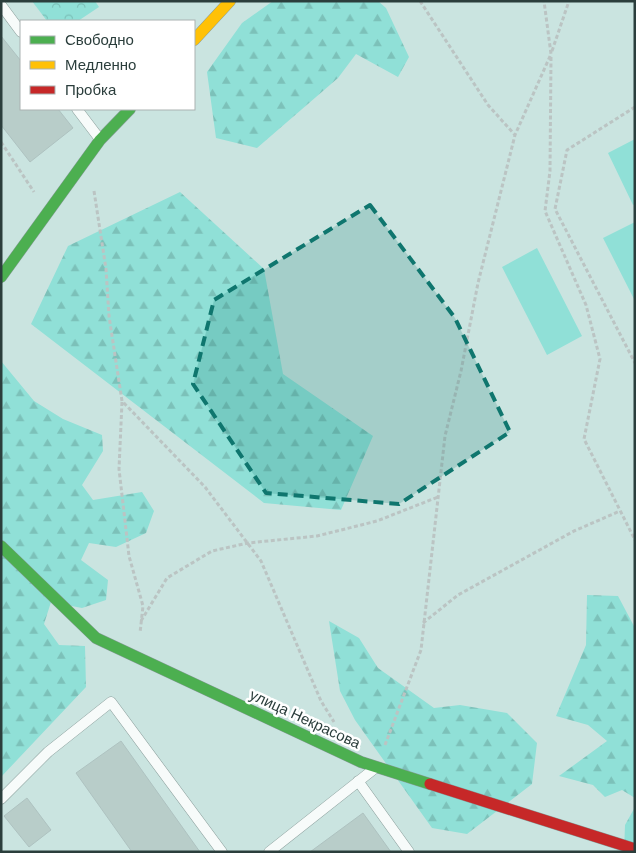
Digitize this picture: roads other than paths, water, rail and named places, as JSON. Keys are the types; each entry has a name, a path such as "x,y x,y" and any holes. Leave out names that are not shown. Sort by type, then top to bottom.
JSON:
{"street":[{"path":"195,39 230,1"},
{"path":"1,277 100,140 129,110"},
{"name":"улица Некрасова","path":"1,546 96,638 361,762 635,849"}],"lane":[{"path":"1,5 20,31"},
{"path":"78,110 100,140"},
{"path":"1,799 48,752 111,702 222,852"},
{"path":"269,852 376,767"},
{"path":"358,781 409,852"},
{"path":"618,852 635,849"}]}
